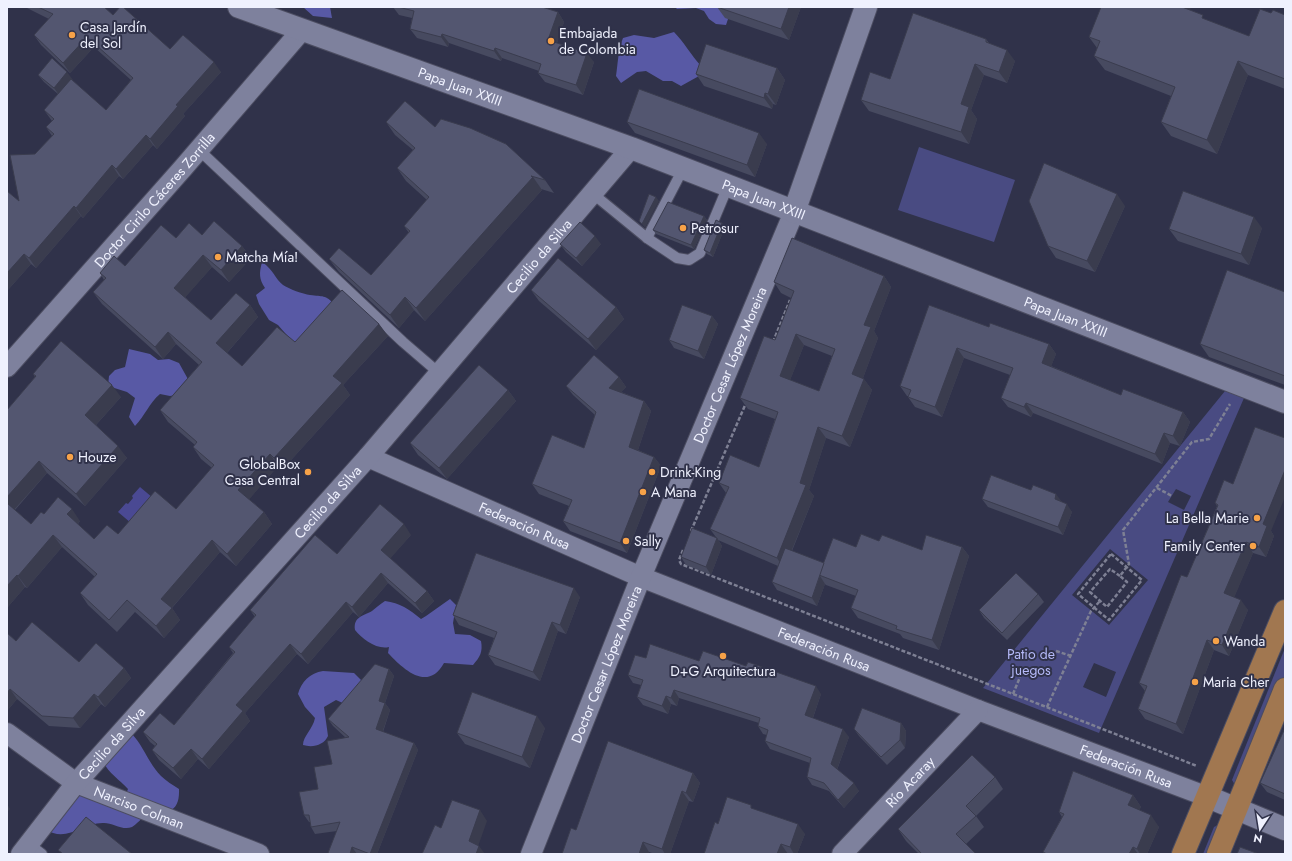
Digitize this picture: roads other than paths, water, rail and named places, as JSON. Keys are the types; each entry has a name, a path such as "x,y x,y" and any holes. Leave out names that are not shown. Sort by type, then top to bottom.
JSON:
{"main road":[{"path":"1183,854 1285,611"},
{"path":"1218,854 1285,688"}],"street":[{"name":"Papa Juan XXIII","path":"239,7 631,148 1285,402"},
{"name":"Doctor Cesar López Moreira","path":"531,854 641,577 794,212 866,7"},
{"name":"Doctor Cirilo Cáceres Zorrilla","path":"7,367 199,150 302,30"},
{"name":"Cecilio da Silva","path":"31,851 76,783 368,457 631,148"},
{"name":"Federación Rusa","path":"368,457 641,577 978,710 1208,797 1285,829"},
{"name":"Río Acaray","path":"842,854 978,710"},
{"name":"Narciso Colman","path":"7,733 76,783 259,854"}],"lane":[{"path":"199,150 403,342 439,373"},
{"path":"647,238 683,169"},
{"path":"592,193 647,238 677,258 689,260 700,253 728,186"}],"place":[{"name":"Casa Jardín del Sol","path":"72,35"},
{"name":"Embajada de Colombia","path":"551,41"},
{"name":"Petrosur","path":"683,228"},
{"name":"Matcha Mía!","path":"218,257"},
{"name":"Houze","path":"70,457"},
{"name":"GlobalBox Casa Central","path":"308,472"},
{"name":"Drink-King","path":"652,472"},
{"name":"A Mana","path":"643,492"},
{"name":"La Bella Marie","path":"1257,518"},
{"name":"Sally","path":"626,541"},
{"name":"Family Center","path":"1253,546"},
{"name":"Wanda","path":"1216,641"},
{"name":"D+G Arquitectura","path":"723,656"},
{"name":"Maria Cher","path":"1195,682"}],"park label":[{"name":"Patio de juegos","path":"1031,662"}]}
